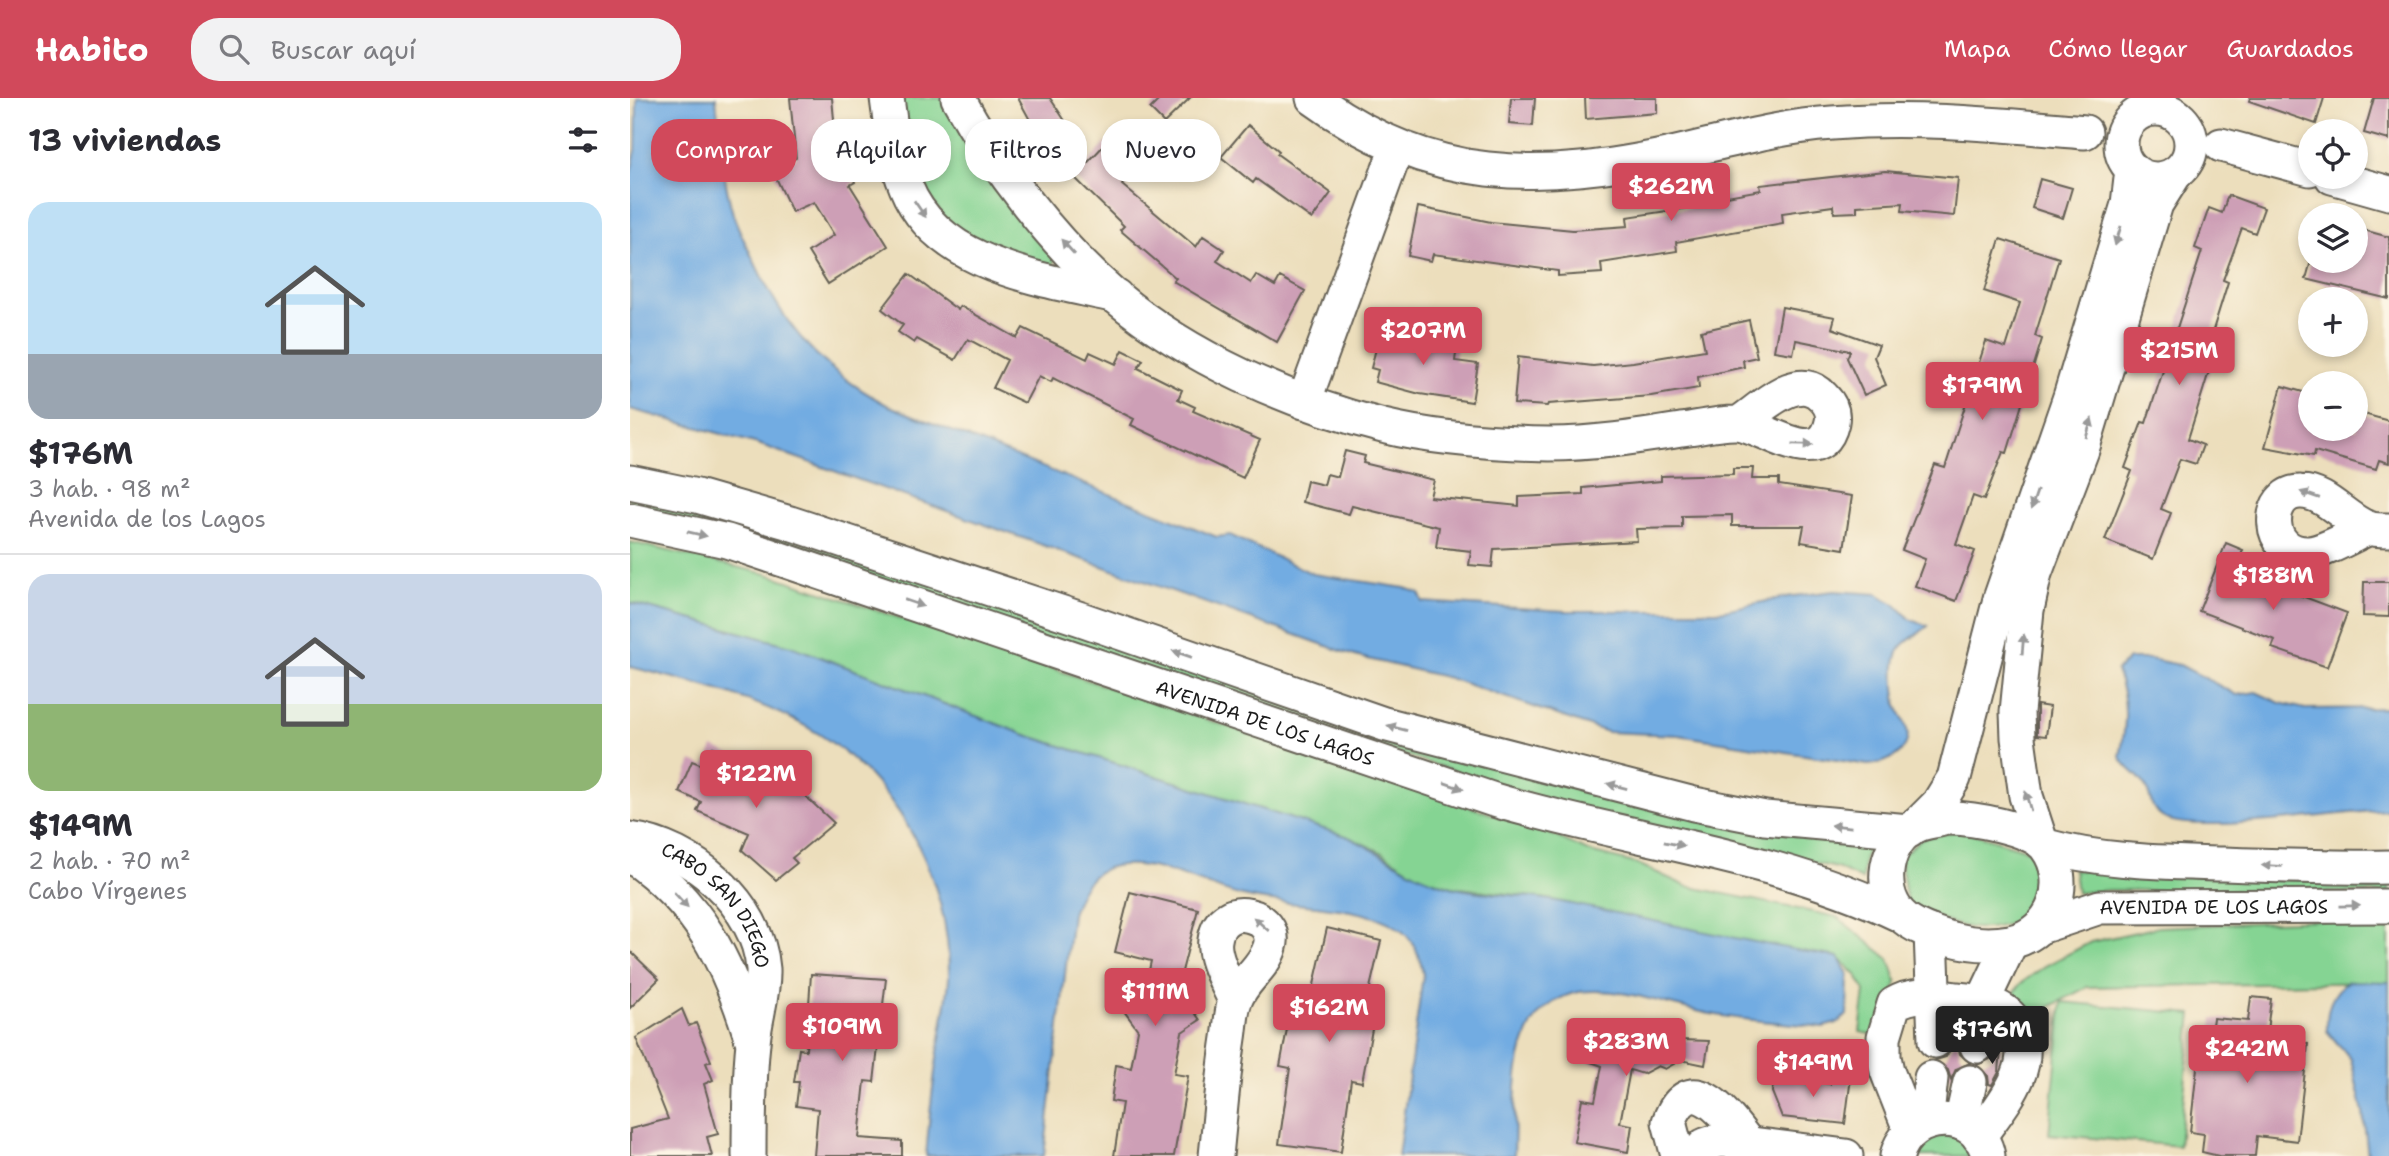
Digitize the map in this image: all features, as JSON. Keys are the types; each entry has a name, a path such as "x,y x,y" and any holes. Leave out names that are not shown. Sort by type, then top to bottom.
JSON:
{"street":[{"path":"887,98 895,154 906,189 926,218 948,239 977,258 1026,275 1116,296"},
{"path":"958,98 1004,171 1068,247 1116,296 1180,340 1245,376 1304,402 1385,427 1552,444 1625,439 1739,423"},
{"path":"1313,98 1362,130 1397,147 1444,162 1490,170 1577,171 1743,136 1831,123 1916,120 2085,132 2106,142 2128,164 2153,179 2182,167"},
{"path":"2085,132 2159,108 2180,117 2221,145 2298,167"},
{"path":"2136,115 2122,134 2128,164 2128,204 2070,397 2000,599 1954,778 1938,804 1912,829 1887,864 1885,880 1900,915 1931,932 1983,943 2011,942 2040,927 2055,906 2060,882 2056,865 2044,844 2026,796 2018,738 2017,712 2027,610 2035,573 2082,450 2156,204 2182,167 2204,149 2221,145"},
{"path":"2180,117 2191,138 2182,167"},
{"path":"1304,402 1397,147"},
{"path":"2368,186 2389,192"},
{"name":"AVENIDA DE LOS LAGOS","path":"630,482 697,496 790,523 1410,732 1694,804 1765,818 1912,829"},
{"name":"AVENIDA DE LOS LAGOS","path":"630,520 727,541 1494,800 1597,828 1719,854 1845,889 1900,915"},
{"path":"1912,829 1946,818 1965,818 1992,822 2044,844"},
{"name":"CABO SAN DIEGO","path":"630,839 648,842 683,856 713,877 734,901 756,942 762,966 762,992 753,1043 749,1156"},
{"name":"AVENIDA DE LOS LAGOS","path":"2044,844 2079,855 2121,860 2334,868 2389,866"},
{"name":"CABO SAN DIEGO","path":"630,855 649,868 684,901 712,938 735,986 753,1043"},
{"name":"AVENIDA DE LOS LAGOS","path":"2040,927 2100,907 2389,906"},
{"path":"1931,932 1936,1041"},
{"path":"1977,1046 1983,1001 2011,942"},
{"path":"1911,1137 1887,1071 1884,1037 1895,1004 1908,996 1933,996 1983,1001 2000,1007 2012,1017 2025,1041 2022,1067 2010,1094 1976,1139"},
{"path":"1216,1156 1235,1001"},
{"path":"1911,1137 1931,1078"},
{"path":"1970,1082 1976,1139"},
{"path":"1678,1156 1669,1122 1680,1103 1699,1096 1721,1108 1748,1143"},
{"path":"1911,1137 1950,1120 1976,1139"},
{"path":"1695,1156 1705,1144 1720,1140 1846,1156"}],"green space":[{"path":"899,98 943,98 965,128 965,182 1004,182 1055,251 1054,263 1047,270 968,238 944,217 918,182 951,182 951,119 902,119"},
{"path":"630,495 688,508 1696,816 1856,847 1871,847 1865,855 1862,880 1837,868 1601,817 630,511"},
{"path":"630,542 767,574 1546,832 1590,852 1638,864 1686,886 1837,917 1889,959 1897,982 1878,1036 1860,1032 1865,991 1857,976 1838,957 1768,946 1548,899 1452,887 1419,876 1381,852 1346,836 1026,735 791,646 630,603"},
{"path":"1962,830 2028,850 2045,869 2037,911 2002,926 1971,928 1940,919 1907,903 1900,857 1922,838"},
{"path":"2074,870 2290,880 2389,879 2389,893 2110,890 2077,893"},
{"path":"2389,917 2389,982 2087,987 2036,1014 2033,1034 2014,1011 2015,992 2020,984 2045,966 2091,942 2159,927"},
{"path":"2062,1002 2192,1014 2179,1146 2049,1134"},
{"path":"1929,1134 1960,1137 1973,1156 1909,1156"}],"water":[{"path":"637,98 716,98 718,119 651,119 651,182 726,182 733,214 765,284 792,326 823,361 887,405 1217,537 1230,535 1313,574 1405,588 1419,593 1423,602 1565,611 1720,611 1786,597 1834,591 1877,594 1896,605 1911,620 1928,626 1902,646 1896,660 1896,699 1907,730 1906,745 1890,759 1868,765 1678,735 1607,732 1449,678 1355,656 758,444 630,409 630,175 636,150"},
{"path":"630,603 791,646 1026,735 1346,836 1437,883 1475,892 1551,900 1838,957 1848,974 1847,1015 1837,1023 1823,1027 1725,1016 1612,992 1579,992 1565,996 1541,1013 1525,1039 1516,1088 1514,1156 1398,1156 1423,975 1418,954 1407,936 1395,926 1361,913 1257,899 1224,891 1162,869 1115,866 1092,877 1078,898 1072,914 1044,1156 926,1156 949,977 941,909 917,844 900,814 879,786 855,761 806,726 732,695 630,667"},
{"path":"2129,659 2150,659 2180,665 2237,695 2256,692 2280,703 2305,709 2389,708 2389,810 2205,824 2179,822 2162,817 2154,809 2145,785 2120,757 2125,713 2123,692 2116,671"},
{"path":"2348,981 2389,982 2389,1156 2368,1156 2363,1113 2351,1059 2327,1031 2327,1016 2331,1003 2337,991"}],"building":[{"path":"790,98 832,98 834,119 811,119 811,182 855,182 850,185 888,246 828,284 808,252 834,235 814,202 792,212 778,182 797,182 797,119 792,119"},
{"path":"1018,98 1050,98 1064,119 1029,119"},
{"path":"1161,98 1190,98 1168,119 1160,119 1150,109"},
{"path":"1511,98 1535,98 1533,126 1509,124"},
{"path":"1585,98 1657,98 1657,113 1586,119"},
{"path":"2250,98 2324,98 2318,119 2301,119 2249,101"},
{"path":"2374,98 2389,98 2389,140 2368,134 2368,119"},
{"path":"1248,125 1279,151 1277,154 1331,193 1312,219 1256,179 1253,183 1221,157"},
{"path":"1101,148 1101,182 1125,182 1122,185 1196,247 1203,236 1224,250 1217,261 1251,283 1256,275 1275,286 1280,277 1305,291 1277,342 1173,281 1176,278 1120,230 1124,226 1079,182 1087,182 1087,163"},
{"path":"1885,171 1958,178 1954,216 1902,211 1903,203 1857,206 1857,212 1834,213 1833,206 1782,213 1783,223 1676,242 1677,251 1601,263 1602,273 1558,276 1558,271 1433,254 1431,261 1408,256 1418,207 1491,222 1573,230 1628,226 1627,217 1694,207 1693,202 1761,190 1760,185"},
{"path":"2040,179 2072,188 2063,218 2032,208"},
{"path":"2228,195 2264,208 2255,233 2242,228 2223,280 2228,282 2203,362 2211,365 2188,439 2203,445 2196,464 2180,459 2161,509 2171,513 2153,559 2105,540 2132,471 2125,468 2142,422 2146,423 2202,251 2195,248 2209,208 2222,213"},
{"path":"2368,231 2389,237 2389,299 2368,294 2368,287 2339,287 2306,279 2308,273 2368,273"},
{"path":"2000,239 2059,258 2035,336 2042,339 2007,453 2003,452 1984,500 1973,496 1956,544 1975,551 1956,601 1915,586 1925,559 1902,550 1935,465 1945,468 1986,341 2006,348 2020,303 1984,291"},
{"path":"909,274 958,310 960,306 1017,338 1023,328 1087,359 1090,352 1116,364 1123,350 1143,360 1138,368 1182,390 1178,399 1195,407 1193,411 1260,440 1243,478 1131,425 1134,419 1053,378 1051,382 1039,376 1025,403 993,388 1007,360 968,339 955,360 917,339 914,343 898,332 903,325 882,309"},
{"path":"1782,307 1835,317 1832,328 1879,345 1874,357 1886,385 1864,395 1847,358 1850,351 1796,340 1793,354 1774,351"},
{"path":"1749,320 1757,357 1743,360 1744,367 1698,377 1699,388 1651,396 1547,406 1514,404 1518,357 1593,366 1633,362 1705,350 1701,331"},
{"path":"1381,329 1457,346 1455,361 1478,364 1472,402 1420,394 1375,382 1378,370 1371,368"},
{"path":"2282,386 2298,391 2298,441 2368,441 2368,415 2389,421 2389,463 2379,460 2376,469 2315,451 2314,456 2265,447"},
{"path":"1345,451 1365,456 1363,463 1434,480 1430,497 1519,506 1519,497 1583,494 1583,488 1661,481 1661,476 1733,474 1733,468 1753,468 1752,479 1779,479 1779,485 1852,496 1844,549 1801,542 1804,526 1732,526 1732,515 1682,516 1682,528 1636,529 1637,541 1494,549 1492,567 1469,565 1471,551 1436,547 1439,527 1352,506 1349,514 1302,502 1307,481 1324,485 1327,474 1338,477"},
{"path":"2226,543 2243,550 2235,571 2347,613 2327,667 2272,648 2275,640 2199,611"},
{"path":"2364,582 2389,582 2389,617 2363,616"},
{"path":"2037,705 2050,707 2046,736 2037,735"},
{"path":"713,747 739,758 736,766 799,790 834,823 792,858 797,863 776,880 742,850 749,833 697,811 701,802 679,792 692,761 705,766"},
{"path":"1130,892 1198,909 1178,987 1190,989 1187,1001 1200,1020 1182,1032 1174,1074 1188,1076 1174,1156 1114,1156 1122,1103 1111,1101 1116,1065 1131,1068 1138,1030 1121,1007 1145,990 1151,961 1115,952"},
{"path":"1327,928 1381,941 1362,1022 1373,1024 1362,1082 1351,1080 1341,1152 1279,1144 1290,1068 1280,1066 1291,1008 1308,1011"},
{"path":"630,951 659,979 630,1008"},
{"path":"811,974 886,979 874,1082 865,1081 859,1138 902,1141 902,1156 814,1156 818,1109 796,1106 799,1082 794,1082 799,1049 806,1050"},
{"path":"2251,997 2271,999 2266,1039 2308,1044 2297,1141 2257,1136 2255,1156 2219,1156 2202,1152 2204,1134 2190,1132 2201,1031 2211,1032 2213,1018 2248,1021"},
{"path":"682,1009 689,1026 696,1023 711,1061 706,1063 713,1080 704,1084 718,1134 707,1137 712,1156 630,1156 630,1129 668,1119 636,1038"},
{"path":"1611,1022 1662,1035 1663,1032 1680,1040 1709,1041 1705,1065 1681,1060 1665,1069 1658,1066 1643,1074 1630,1070 1620,1123 1632,1125 1628,1152 1574,1142 1582,1099 1595,1101 1602,1066 1585,1060 1593,1043"},
{"path":"1954,1043 1958,1044 1960,1054 1970,1063 1956,1069 1951,1080 1948,1070 1936,1060 1946,1057"},
{"path":"1996,1048 2001,1049 1999,1072 1992,1085 1989,1084 1988,1076 1977,1065 1992,1058"},
{"path":"1831,1075 1851,1077 1845,1124 1782,1117 1772,1092 1774,1077 1830,1084"}]}
